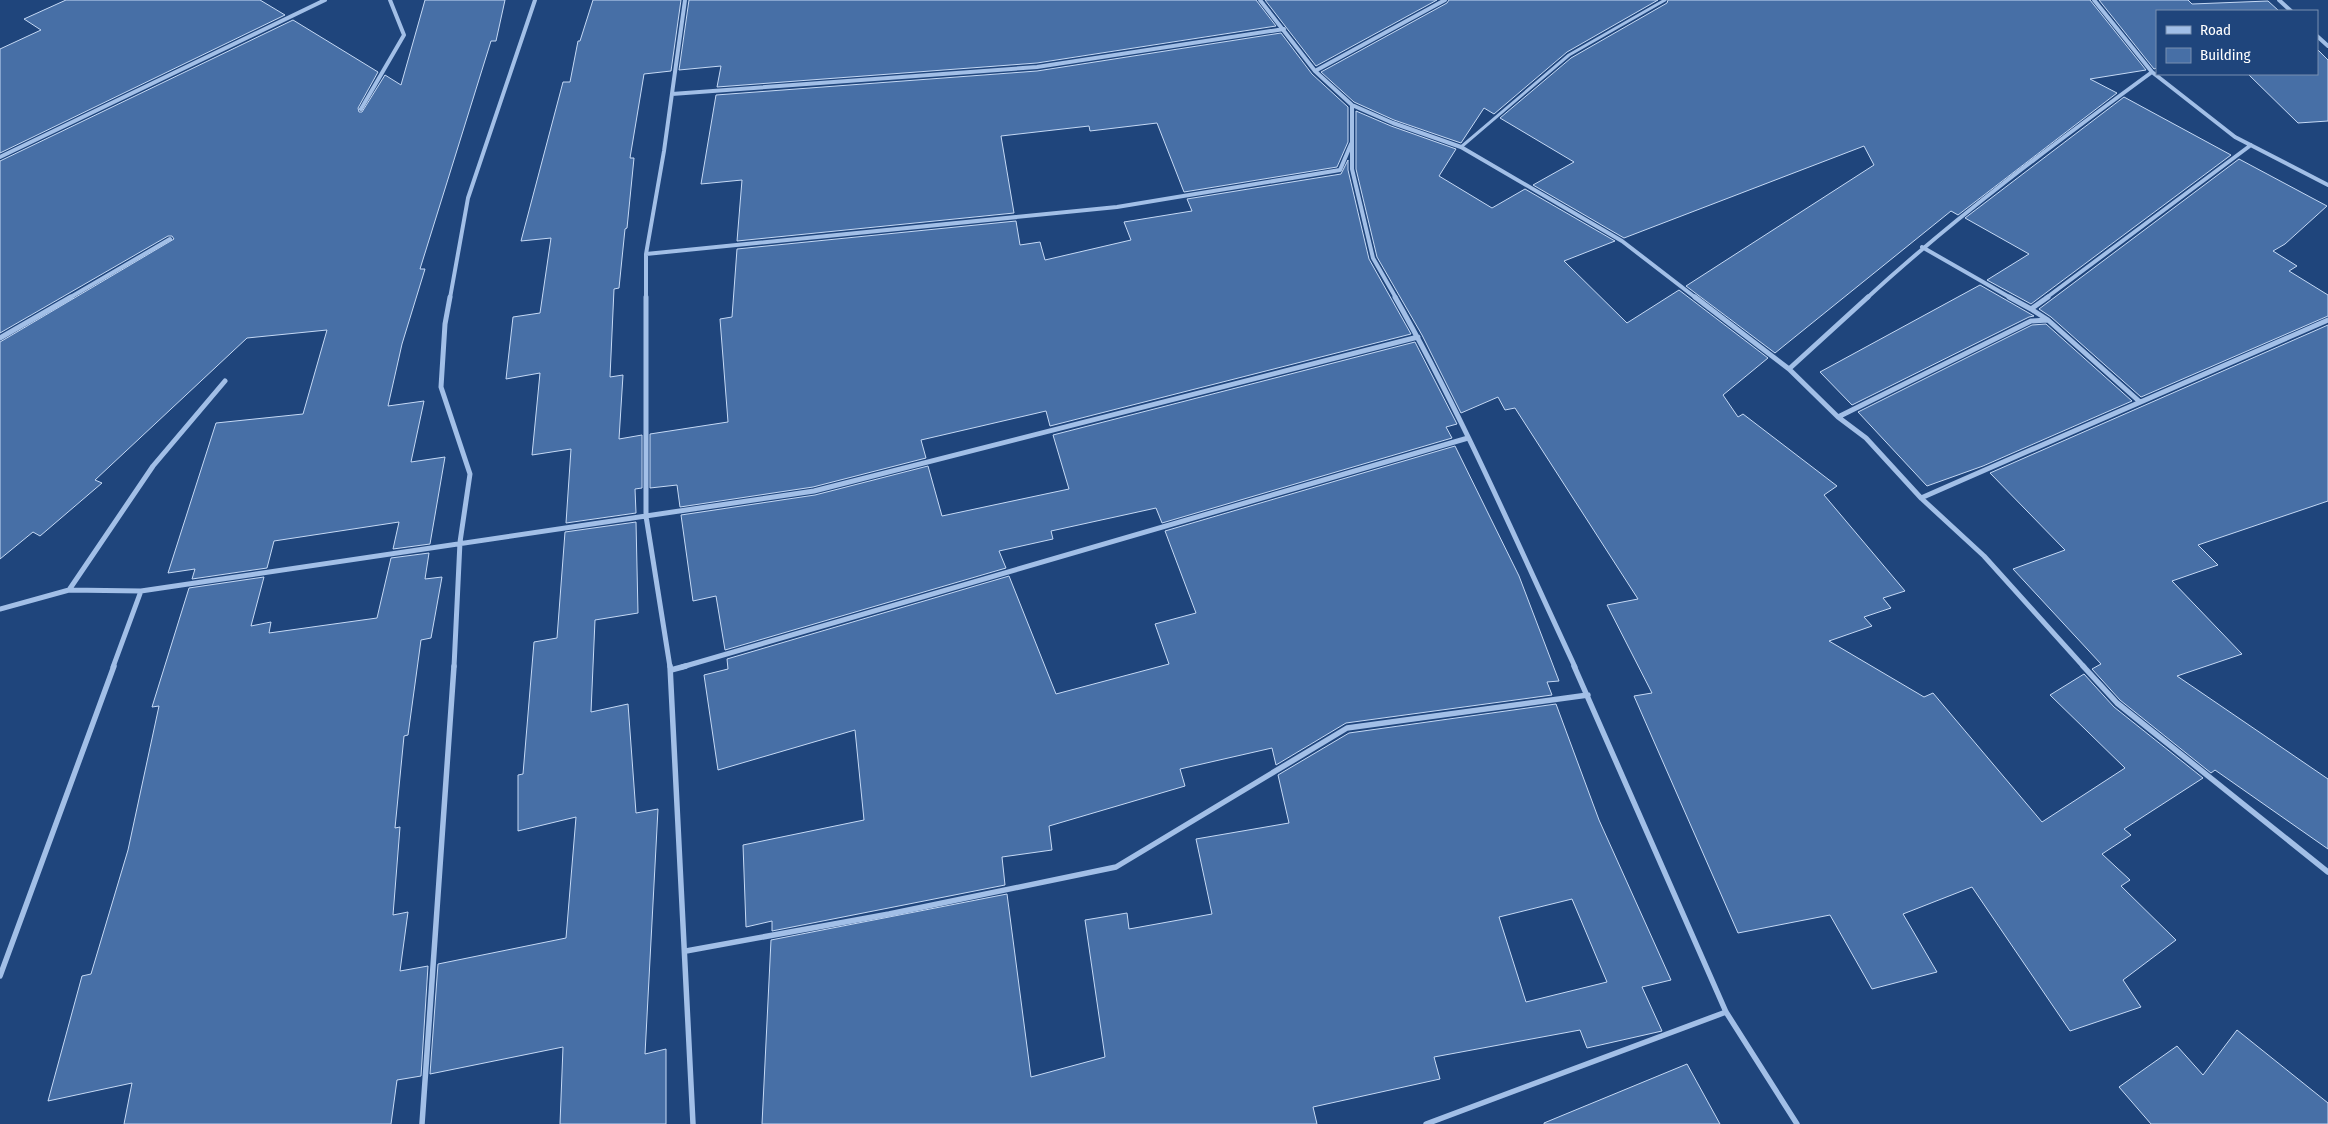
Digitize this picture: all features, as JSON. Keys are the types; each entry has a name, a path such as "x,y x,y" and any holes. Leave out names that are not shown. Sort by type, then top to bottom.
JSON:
{"street":[{"path":"0,157 325,0"},
{"path":"361,109 404,35 390,0"},
{"path":"422,1124 452,719 460,542 470,474 440,387 445,324 468,198 535,0"},
{"path":"685,0 646,254 646,516 671,670 693,1124"},
{"path":"1260,0 1316,72 1352,106 1461,147 1622,241 1789,369 1838,417 1866,438 1921,498 1984,556 2117,704 2328,872"},
{"path":"1316,72 1445,0"},
{"path":"2094,0 2152,72 2235,137 2328,185"},
{"path":"2279,0 2290,10"},
{"path":"672,94 1037,67 1284,29"},
{"path":"2318,37 2328,46"},
{"path":"1789,369 1922,247 2005,181 2152,72"},
{"path":"1352,106 1352,169 1373,258 1418,337 1468,438 1588,696 1726,1012 1797,1124"},
{"path":"646,254 1117,207 1340,170 1352,142"},
{"path":"2031,309 2251,145"},
{"path":"0,338 170,239"},
{"path":"1922,247 2048,320 2140,402"},
{"path":"1838,417 2030,321 2048,320"},
{"path":"1921,498 2328,320"},
{"path":"0,609 69,590 141,591 460,542 814,491 1418,337"},
{"path":"69,590 153,466 225,381"},
{"path":"671,670 1468,438"},
{"path":"0,976 141,591"},
{"path":"686,951 889,914 1116,867 1347,728 1588,696"},
{"path":"1426,1124 1726,1012"}],"lane":[{"path":"1461,147 1569,55 1665,0"}],"building":[{"path":"66,0 260,0 285,15 0,153 0,49 41,30 24,19"},
{"path":"425,0 505,0 496,41 491,41 420,269 425,269 402,344 388,406 424,401 411,462 445,457 430,544 393,549 399,522 274,541 267,568 192,579 195,569 168,573 216,423 303,414 327,330 247,338 95,480 102,483 40,536 33,532 0,559 0,342 174,239 172,236 168,236 0,333 0,161 293,20 378,72 358,108 359,112 362,112 385,75 401,85"},
{"path":"593,0 681,0 671,71 644,74 630,158 634,158 619,288 614,289 610,377 623,375 619,439 642,435 642,488 635,489 636,513 566,523 571,449 532,455 540,373 506,379 513,317 540,313 551,238 521,241 563,82 570,82 578,41 580,41"},
{"path":"689,0 1256,0 1276,26 1037,63 717,87 721,66 679,70"},
{"path":"1265,0 1437,0 1316,66"},
{"path":"1449,0 1658,0 1567,52 1494,114 1484,108 1461,143 1394,120 1354,102 1321,72 1447,3"},
{"path":"1668,0 2090,0 2146,70 2090,79 2117,93 1958,215 1951,211 1775,353 1686,286 1874,165 1864,146 1624,238 1533,185 1574,162 1500,118 1571,58 1667,3"},
{"path":"2099,0 2188,0 2192,4 2268,1 2278,10 2156,10 2156,68 2154,69"},
{"path":"1281,33 1312,74 1348,107 1348,142 1337,167 1184,192 1157,123 1090,131 1089,126 1001,136 1014,213 737,241 742,180 701,184 716,95 1037,71"},
{"path":"2318,50 2328,60 2328,121 2298,123 2249,75 2318,75"},
{"path":"2124,97 2231,155 2031,304 1987,280 2029,254 1965,218"},
{"path":"1356,111 1391,126 1456,149 1439,176 1492,208 1525,189 1615,241 1564,261 1627,323 1679,290 1768,358 1723,395 1738,417 1743,414 1837,486 1824,495 1905,591 1883,598 1891,608 1864,617 1872,626 1829,641 1924,697 1933,693 2042,822 2125,768 2050,695 2084,674 2114,707 2203,778 2124,829 2131,835 2102,854 2130,880 2121,886 2176,940 2123,980 2141,1007 2070,1031 1972,887 1903,914 1937,972 1872,989 1830,915 1738,933 1634,696 1652,693 1607,605 1638,599 1515,408 1505,410 1498,397 1461,413 1422,335 1377,257 1356,169"},
{"path":"2239,159 2327,206 2285,244 2273,251 2297,266 2289,271 2328,295 2328,316 2141,397 2051,317 2039,309"},
{"path":"1348,160 1348,170 1369,259 1411,334 1050,426 1046,411 921,440 926,458 813,487 680,507 677,485 650,488 650,434 728,422 720,319 732,317 737,249 1016,221 1020,245 1040,242 1045,260 1131,240 1124,222 1192,211 1187,199 1341,174"},
{"path":"1980,285 2034,316 1852,405 1820,372"},
{"path":"2046,324 2132,401 1983,466 1927,486 1858,412 2032,325"},
{"path":"2328,325 2328,501 2198,545 2218,565 2172,581 2242,654 2177,676 2328,779 2328,849 2215,770 2211,773 2120,700 2092,669 2101,664 2013,569 2065,550 1990,473"},
{"path":"1415,342 1457,424 1446,427 1452,438 1162,523 1156,508 1051,531 1053,539 999,551 1006,568 725,650 716,596 693,601 681,515 815,495 928,466 942,516 1069,489 1053,435"},
{"path":"1455,446 1519,576 1559,681 1547,682 1552,695 1346,723 1276,765 1272,748 1180,769 1185,786 1049,826 1052,850 1002,857 1005,885 772,931 772,921 746,927 743,845 864,820 855,730 718,770 704,675 728,669 727,659 1009,576 1056,694 1169,664 1155,624 1196,613 1165,531"},
{"path":"636,522 638,613 595,620 591,712 628,704 636,813 658,809 645,1054 666,1049 666,1124 560,1124 563,1047 430,1074 438,964 566,938 576,817 518,831 518,775 523,774 534,642 557,638 565,532"},
{"path":"429,553 425,579 442,577 431,638 421,640 408,735 404,736 395,828 400,827 393,915 408,912 400,971 428,966 421,1076 397,1080 391,1124 124,1124 132,1083 48,1101 82,976 91,974 128,850 159,706 152,707 189,588 264,577 251,626 271,622 269,633 377,618 391,558"},
{"path":"1556,704 1599,820 1671,980 1642,987 1662,1031 1587,1048 1580,1030 1434,1057 1440,1079 1313,1107 1317,1124 762,1124 771,940 1007,894 1031,1077 1105,1057 1085,920 1127,913 1129,929 1212,914 1196,839 1289,823 1278,775 1349,733","holes":["1572,899 1607,982 1526,1002 1499,917"]},
{"path":"2237,1030 2328,1103 2328,1124 2151,1124 2119,1087 2177,1046 2203,1075"},
{"path":"1687,1064 1720,1124 1544,1124 1544,1123"}]}
